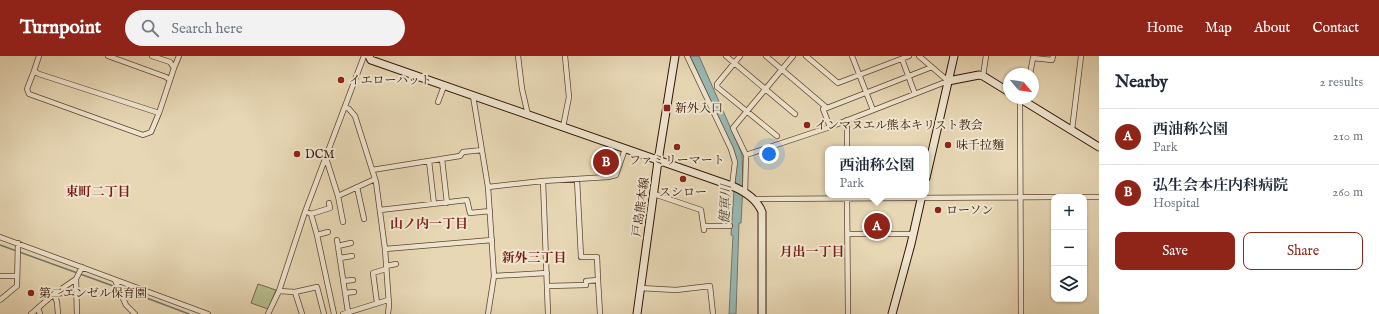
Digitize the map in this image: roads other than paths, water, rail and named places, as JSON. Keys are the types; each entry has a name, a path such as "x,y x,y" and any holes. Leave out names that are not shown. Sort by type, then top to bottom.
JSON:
{"street":[{"path":"39,56 27,89 29,94 143,135 151,132 178,56"},
{"path":"108,56 166,77 170,80"},
{"path":"152,56 170,62 174,68"},
{"path":"268,314 279,291 305,212 364,56"},
{"path":"369,56 371,60 733,186 744,192 758,204 762,212 762,314"},
{"path":"518,56 522,89 528,115"},
{"path":"563,127 569,97 565,56"},
{"name":"戸島熊本線","path":"637,314 658,161 675,56"},
{"path":"687,56 735,162 733,186"},
{"path":"726,56 795,114"},
{"path":"740,56 717,84 717,87 777,136"},
{"path":"766,56 827,108"},
{"path":"744,192 746,155 733,128 793,56"},
{"path":"806,56 838,83 909,56"},
{"path":"847,56 852,56 873,110"},
{"path":"919,56 948,81"},
{"path":"929,165 954,56"},
{"path":"983,76 986,56"},
{"path":"1031,68 1033,58 1052,60 1052,56"},
{"path":"1072,130 1081,56"},
{"path":"902,59 915,94"},
{"path":"830,126 823,109 932,67"},
{"path":"34,71 39,74 159,113"},
{"path":"746,155 847,120 948,81 979,75 1003,88"},
{"path":"438,102 444,86"},
{"path":"473,96 488,187 492,240 494,276 488,314"},
{"path":"1020,104 1021,314"},
{"path":"1030,104 1099,147"},
{"path":"345,107 355,116 375,179 385,249 388,314"},
{"path":"847,120 847,146"},
{"path":"488,187 544,181 608,177 616,175 625,149"},
{"path":"372,170 460,156 463,152 482,150"},
{"path":"325,157 338,196 343,222"},
{"path":"442,159 447,202"},
{"path":"429,161 434,204"},
{"path":"338,196 375,179"},
{"path":"576,179 581,257 597,257 600,314"},
{"path":"544,181 548,314"},
{"path":"357,187 364,219"},
{"path":"654,194 701,210 704,228 730,226"},
{"path":"753,199 825,197"},
{"path":"929,197 1051,197"},
{"path":"1087,197 1099,197"},
{"path":"847,198 848,314"},
{"path":"892,314 922,198"},
{"path":"380,210 467,200 470,213 490,211"},
{"path":"305,212 311,214 330,208 330,203"},
{"path":"311,214 334,314"},
{"path":"317,235 328,232"},
{"path":"848,234 913,234"},
{"path":"0,237 208,314"},
{"path":"385,249 492,240"},
{"path":"0,300 17,286 18,243"},
{"path":"351,243 337,243 345,293 345,313 388,300"},
{"path":"340,258 352,256"},
{"path":"377,303 372,273 396,264"},
{"path":"77,314 76,279 82,267"},
{"path":"494,276 547,273"},
{"path":"0,276 18,276"},
{"path":"31,314 54,294 76,279"},
{"path":"115,280 126,305 135,314"},
{"path":"343,281 353,280"},
{"path":"548,286 586,285 586,281 598,280"},
{"path":"640,288 676,290 710,286 713,314"},
{"path":"279,291 295,292 317,287 324,314"},
{"path":"295,292 302,314"},
{"path":"345,293 354,292"},
{"path":"54,294 57,302 58,314"},
{"path":"38,308 40,314"}],"water":[{"path":"690,56 699,56 742,154 743,184 741,223 739,223 736,314 729,314 733,236 731,235 736,163 709,97"}],"waterway":[{"path":"0,245 116,287"},
{"path":"120,288 189,314"}],"place":[{"name":"イエローハット","path":"341,80"},
{"name":"新外入口","path":"667,108"},
{"name":"インマヌエル熊本キリスト教会","path":"807,125"},
{"name":"味千拉麵","path":"948,145"},
{"name":"ファミリーマート","path":"677,147"},
{"name":"DCM","path":"297,154"},
{"name":"弘生会本庄内科病院","path":"606,162"},
{"name":"スシロー","path":"683,179"},
{"name":"ローソン","path":"938,210"},
{"name":"西油称公園","path":"877,226"},
{"name":"第二エンゼル保育園","path":"31,293"}],"district":[{"name":"東町二丁目","path":"98,192"},
{"name":"山ノ内一丁目","path":"429,224"},
{"name":"月出一丁目","path":"812,252"},
{"name":"新外三丁目","path":"534,258"}],"water label":[{"name":"健軍川","path":"726,204"}]}
